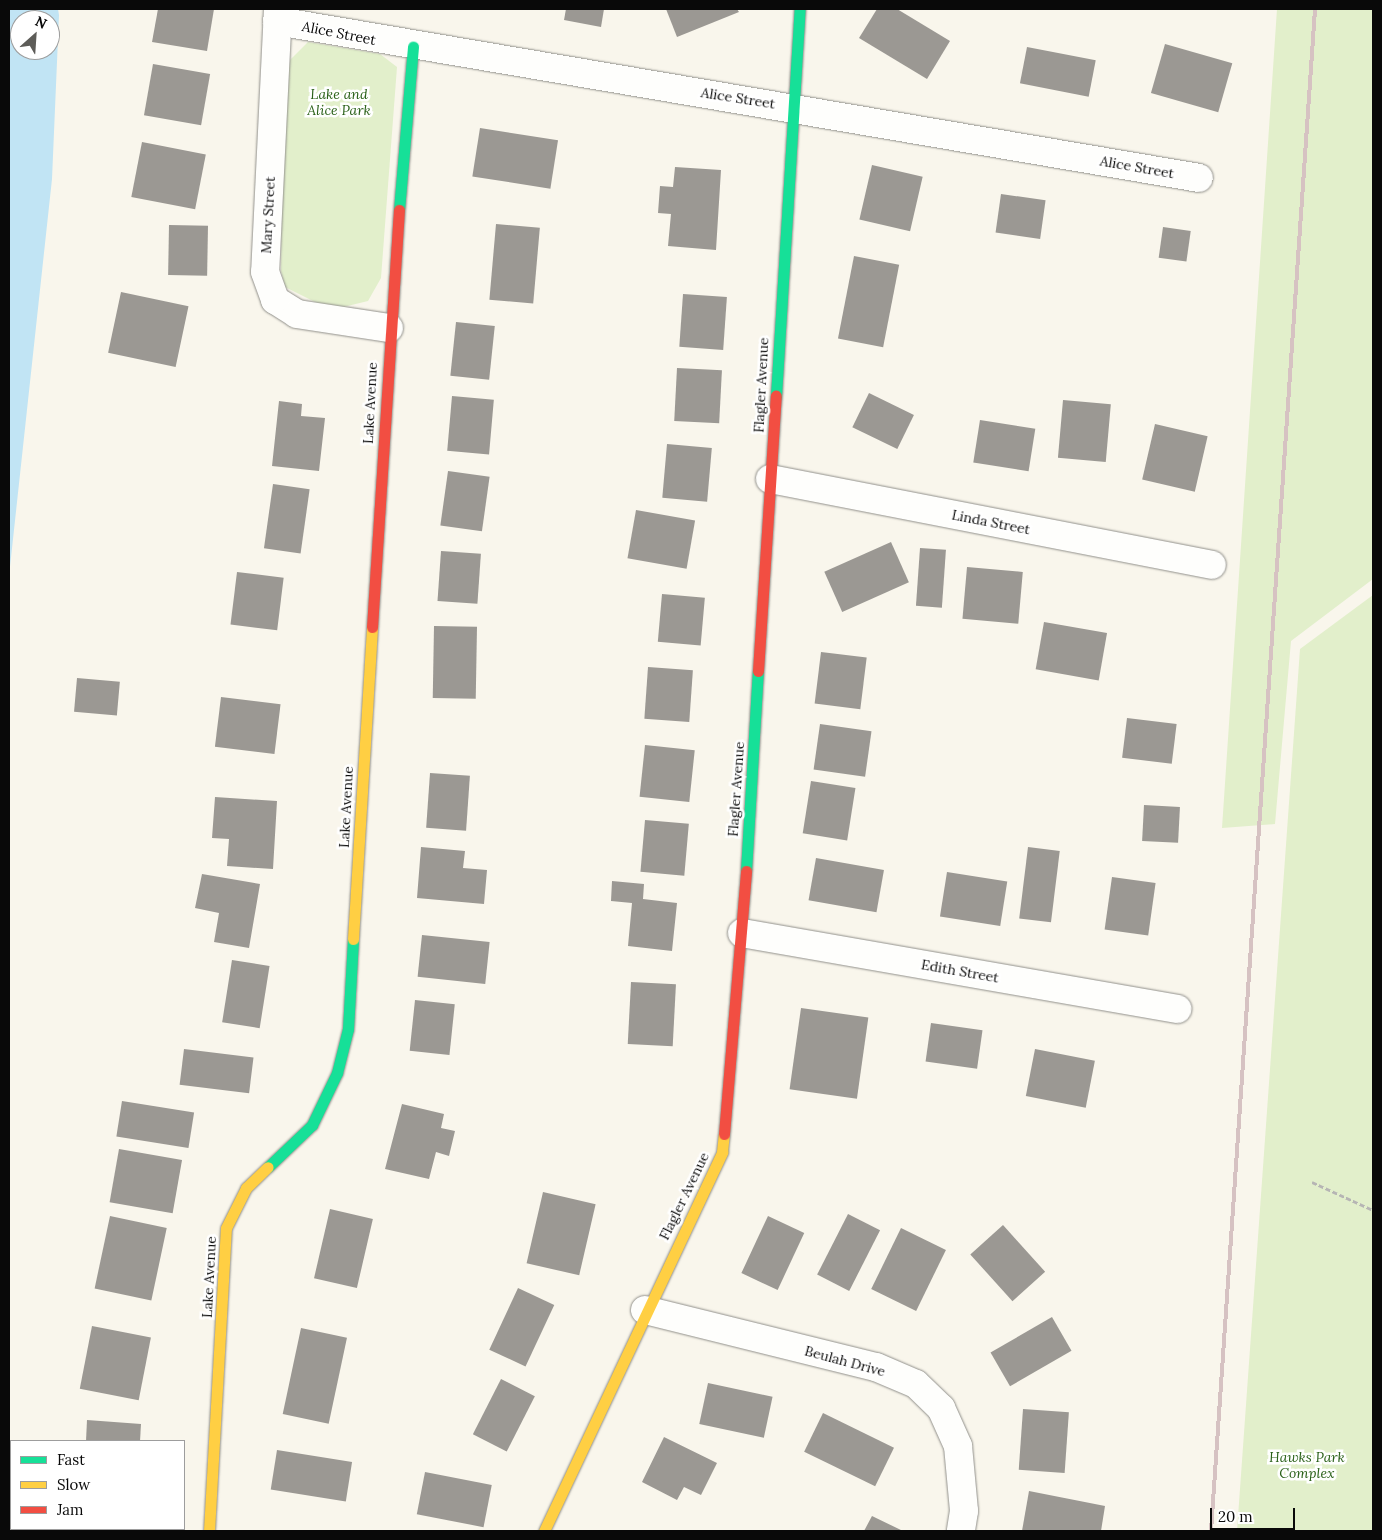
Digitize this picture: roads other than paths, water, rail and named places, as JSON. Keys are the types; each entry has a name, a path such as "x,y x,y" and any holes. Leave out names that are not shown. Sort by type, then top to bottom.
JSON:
{"street":[{"name":"Flagler Avenue","path":"544,1531 645,1310 722,1152 742,933 792,106 800,9"},
{"name":"Alice Street","path":"278,15 413,47 792,106 1199,178"},
{"name":"Mary Street","path":"278,15 265,272 275,300 298,314 389,328"},
{"name":"Lake Avenue","path":"209,1531 226,1228 246,1188 312,1125 338,1073 348,1029 389,328 413,47"},
{"name":"Linda Street","path":"770,479 1212,565"},
{"name":"Edith Street","path":"742,933 1177,1009"},
{"name":"Beulah Drive","path":"645,1310 876,1367 916,1384 941,1408 958,1446 964,1511 961,1531"}],"water":[{"path":"9,9 58,9 10,10 10,60 57,60 52,179 9,576"}],"railway":[{"path":"1211,1531 1315,9"}],"park label":[{"name":"Lake and Alice Park","path":"339,102"},
{"name":"Hawks Park Complex","path":"1307,1465"}]}
